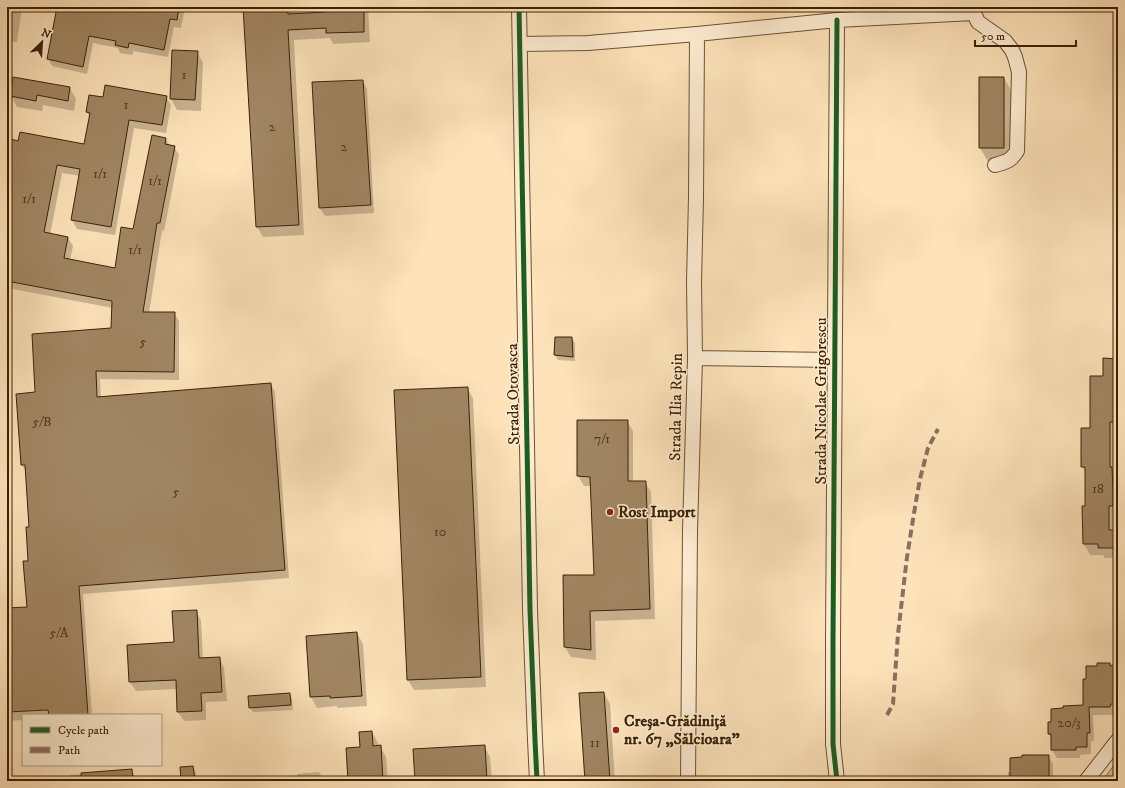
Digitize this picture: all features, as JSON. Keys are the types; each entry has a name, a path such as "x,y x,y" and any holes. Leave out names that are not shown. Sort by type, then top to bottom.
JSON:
{"street":[{"name":"Strada Otovasca","path":"519,7 530,610 534,740 537,781"},
{"path":"520,44 588,43 837,20 974,13 978,22 1005,41 1012,50 1019,72 1017,152 1013,158 995,165"},
{"name":"Strada Nicolae Grigorescu","path":"837,20 833,744 837,781"},
{"name":"Strada Ilia Repin","path":"688,781 690,531 695,358 694,282 697,34"},
{"path":"695,358 835,360"},
{"path":"1086,781 1118,740"}],"shaded area":[{"path":"1118,760 1118,781 1102,781"}],"building":[{"path":"57,7 179,7 177,20 170,19 164,50 129,43 128,48 115,45 116,41 89,36 83,67 47,59"},
{"path":"243,7 287,7 288,14 325,12 325,7 364,7 364,32 326,33 326,28 288,30 299,225 256,227"},
{"path":"172,50 198,51 195,100 170,99"},
{"path":"13,77 70,87 68,101 37,95 36,101 10,96"},
{"path":"979,77 1004,77 1004,148 979,148"},
{"path":"363,80 371,205 319,208 312,82"},
{"path":"105,85 167,96 162,125 129,120 111,227 71,220 80,169 57,165 44,232 68,237 64,258 115,268 121,227 133,229 152,135 166,138 165,144 175,146 160,223 157,223 143,312 175,312 174,372 96,371 97,397 271,383 285,570 79,586 88,714 49,714 48,710 7,712 7,608 27,607 23,561 28,561 26,527 29,527 25,465 21,465 16,394 35,392 32,334 111,328 112,301 7,281 7,138 18,141 20,132 84,144 90,113 86,112 89,95 103,97"},
{"path":"555,337 572,337 573,357 554,355"},
{"path":"1103,358 1118,359 1118,422 1110,422 1110,467 1112,467 1113,506 1109,506 1109,530 1117,530 1117,548 1098,548 1098,544 1083,544 1082,506 1085,506 1085,467 1081,467 1081,428 1090,428 1090,376 1103,376"},
{"path":"468,387 481,677 407,680 394,390"},
{"path":"577,420 628,420 628,481 646,481 650,609 590,611 591,650 564,647 563,575 594,575 590,477 577,476"},
{"path":"197,610 199,658 220,657 222,692 201,693 202,711 177,712 176,680 129,682 127,645 174,642 172,611"},
{"path":"357,632 362,696 330,698 330,696 310,697 306,636"},
{"path":"1097,663 1110,663 1110,666 1118,665 1118,704 1111,704 1110,707 1089,707 1090,733 1087,733 1087,747 1076,747 1076,750 1051,750 1051,734 1048,734 1048,722 1051,722 1051,709 1063,708 1063,706 1083,705 1083,679 1086,679 1086,666 1097,666"},
{"path":"604,692 610,781 585,781 579,693"},
{"path":"290,693 291,705 249,708 248,696"},
{"path":"372,731 373,746 381,745 383,781 348,781 346,748 360,747 359,732"},
{"path":"485,745 487,781 415,781 413,749"},
{"path":"1022,755 1049,755 1049,781 1010,781 1010,758 1022,757"},
{"path":"193,766 195,781 181,781 180,767"},
{"path":"132,769 133,781 81,781 81,773"}],"marked path":[{"path":"887,715 893,704 898,634 907,557 916,501 928,448 938,429"}],"cycle path":[{"path":"519,7 530,610 537,781"},
{"path":"837,20 833,641 833,744 837,781"}],"place":[{"name":"Rost Import","path":"610,512"},
{"name":"Creșa-Grădiniță nr. 67 „Sălcioara”","path":"616,730"}]}
